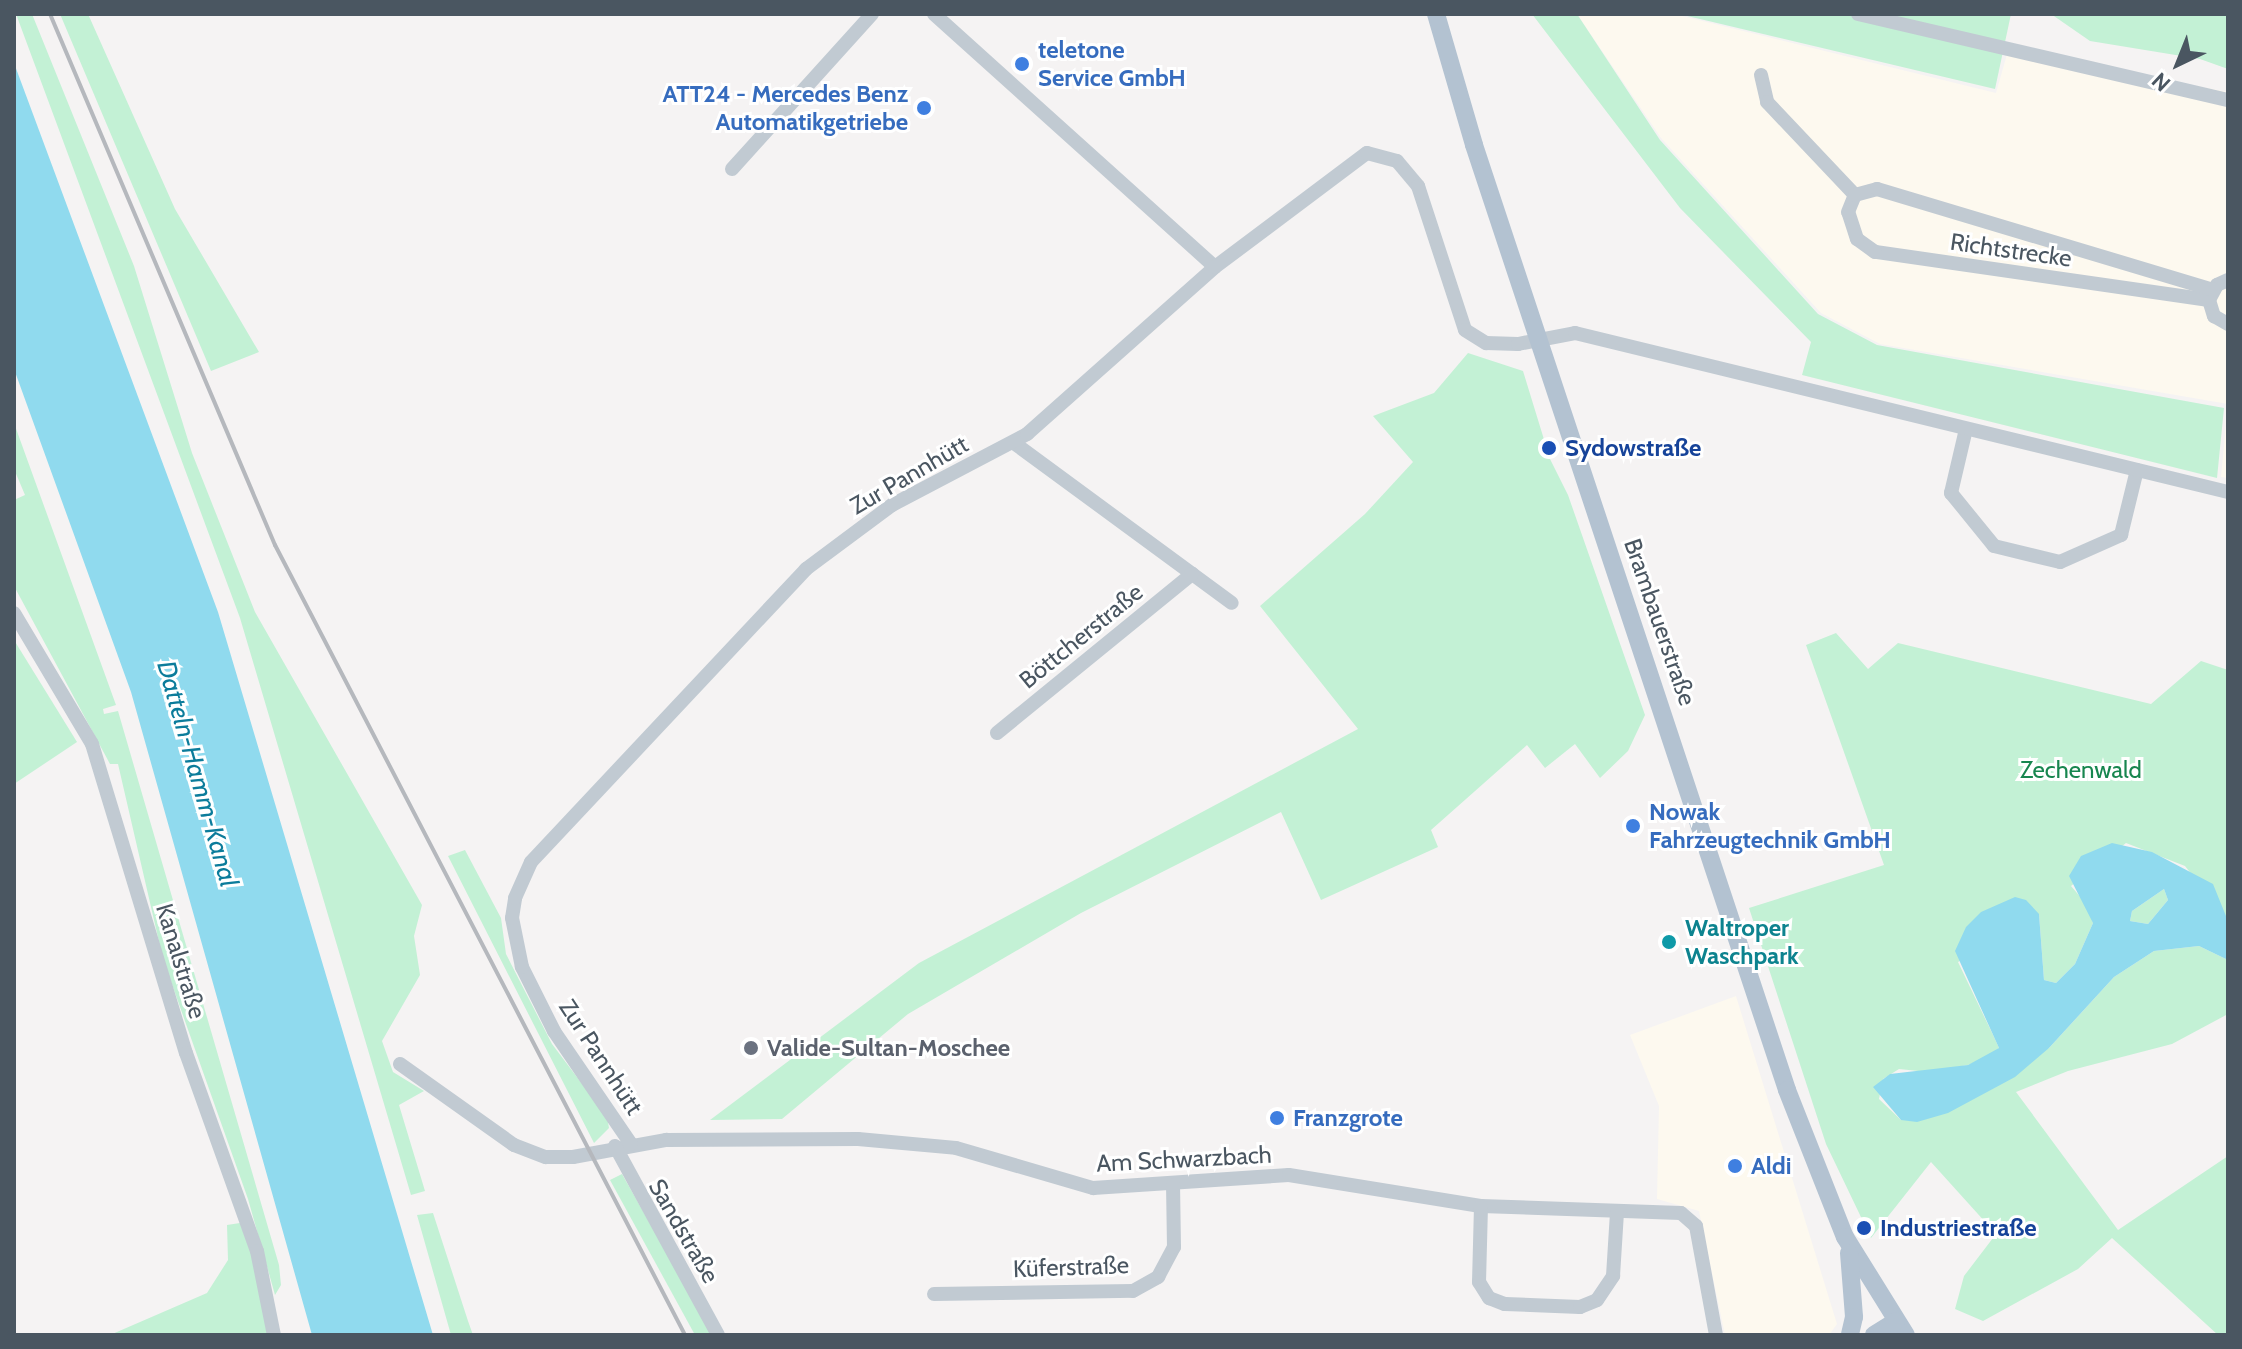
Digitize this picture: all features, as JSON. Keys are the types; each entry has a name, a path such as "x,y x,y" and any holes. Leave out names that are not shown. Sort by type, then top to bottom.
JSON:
{"main road":[{"name":"Brambauerstraße","path":"1436,14 1538,339 1787,1090 1848,1243 1901,1328"},
{"name":"Brambauerstraße","path":"1848,1243 1854,1317 1850,1335"},
{"path":"1874,1335 1901,1328"}],"street":[{"path":"732,169 872,14"},
{"path":"934,14 1215,267"},
{"path":"1858,14 2228,100"},
{"path":"1761,75 1767,102 1855,195"},
{"name":"Zur Pannhütt","path":"631,1144 554,1031 522,967 512,918 522,879 541,850 806,569 892,505 1014,443 1215,267 1367,153 1397,161 1418,186 1465,330 1486,343 1538,339"},
{"name":"Richtstrecke","path":"1877,189 2211,295 1875,252 1850,226 1848,212 1855,195 1877,189"},
{"path":"2228,280 2211,295 2214,316 2228,324"},
{"path":"1538,339 1575,333 2228,492"},
{"path":"1966,429 1951,493 1994,546 2007,550 2060,562 2121,535 2137,470"},
{"path":"1014,443 1232,603"},
{"name":"Böttcherstraße","path":"997,733 1192,574"},
{"name":"Kanalstraße","path":"14,613 92,744 186,1053 257,1251 274,1335"},
{"name":"Am Schwarzbach","path":"400,1064 532,1154 573,1157 631,1144 858,1139 956,1148 1093,1188 1289,1175 1481,1206 1661,1211 1693,1220 1716,1335"},
{"name":"Sandstraße","path":"615,1146 718,1335"},
{"name":"Küferstraße","path":"934,1294 1133,1291 1158,1277 1174,1247 1173,1185"},
{"path":"1481,1206 1479,1282 1489,1298 1505,1304 1580,1307 1597,1300 1613,1276 1617,1212"}],"shaded area":[{"path":"1577,14 1674,14 1996,93 2008,51 2228,92 2228,404 1880,344 1821,313 1661,138"},
{"path":"2228,404 2228,478 2221,477"},
{"path":"1736,996 1837,1324 1829,1335 1725,1335 1699,1211 1657,1199 1659,1106 1630,1035"}],"green space":[{"path":"16,14 32,14 134,266 192,453 255,612 422,905 414,936 420,975 382,1041 393,1072 424,1091 399,1105 425,1191 411,1195 240,618"},
{"path":"60,14 88,14 175,209 259,352 211,371"},
{"path":"1532,14 1577,14 1660,140 1818,314 1877,345 2224,408 2217,478 1802,375 1811,342 1680,208"},
{"path":"1679,14 2011,14 1995,89"},
{"path":"2051,14 2228,14 2228,69 2200,59 2090,41"},
{"path":"1468,353 1523,371 1550,459 1568,495 1645,715 1628,751 1600,778 1575,744 1545,768 1527,745 1431,830 1438,847 1321,900 1281,812 1081,913 908,1014 782,1119 710,1120 919,963 1358,729 1260,606 1365,514 1413,462 1373,416 1434,393"},
{"path":"14,423 116,705 103,709 104,714 118,711 279,1265 281,1285 275,1295 248,1199 163,959 118,764 110,764 14,586 14,500 25,495 14,469"},
{"name":"Zechenwald","path":"1836,633 1868,669 1898,643 2151,704 2201,661 2228,670 2228,921 2185,866 2126,843 2071,886 2089,907 2093,923 2075,964 2056,983 2044,980 2039,914 1958,962 1999,1048 1994,1054 1968,1065 1928,1072 1899,1069 1883,1079 1879,1099 1901,1120 2049,1048 2114,977 2154,951 2199,946 2228,960 2228,1014 2172,1044 2068,1071 2016,1092 2118,1230 2228,1156 2228,1335 2218,1335 2112,1238 2078,1269 1983,1321 1955,1309 1964,1276 1996,1234 1931,1162 1871,1238 1826,1144 1749,908 1884,865 1806,645"},
{"path":"14,640 77,742 14,784"},
{"path":"465,850 501,918 506,954 552,1044 607,1117 609,1128 594,1143 448,856"},
{"path":"2164,889 2168,900 2148,924 2130,921 2132,911"},
{"path":"622,1174 713,1335 695,1335 610,1180"},
{"path":"433,1213 473,1335 451,1335 417,1215"},
{"path":"240,1223 256,1267 269,1335 110,1335 207,1293 228,1260 227,1225"}],"water":[{"name":"Datteln-Hamm-Kanal","path":"14,63 218,612 433,1335 312,1335 131,692 14,369"},
{"path":"2112,843 2152,852 2213,884 2228,921 2228,960 2199,946 2154,951 2114,977 2049,1048 2015,1077 1948,1113 1917,1122 1901,1120 1873,1087 1890,1074 1968,1065 1999,1048 1955,951 1966,927 1981,912 2015,897 2026,900 2039,914 2044,980 2056,983 2075,964 2093,923 2069,876 2081,856","holes":["2164,889 2168,900 2148,924 2130,921 2132,911"]}],"railway":[{"path":"50,14 275,545 685,1335"}],"place":[{"name":"teletone Service GmbH","path":"1022,64"},
{"name":"ATT24 - Mercedes Benz Automatikgetriebe","path":"924,108"},
{"name":"Sydowstraße","path":"1549,448"},
{"name":"Nowak Fahrzeugtechnik GmbH","path":"1633,826"},
{"name":"Waltroper Waschpark","path":"1669,942"},
{"name":"Valide-Sultan-Moschee","path":"751,1048"},
{"name":"Franzgrote","path":"1277,1118"},
{"name":"Aldi","path":"1735,1166"},
{"name":"Industriestraße","path":"1864,1228"}]}
